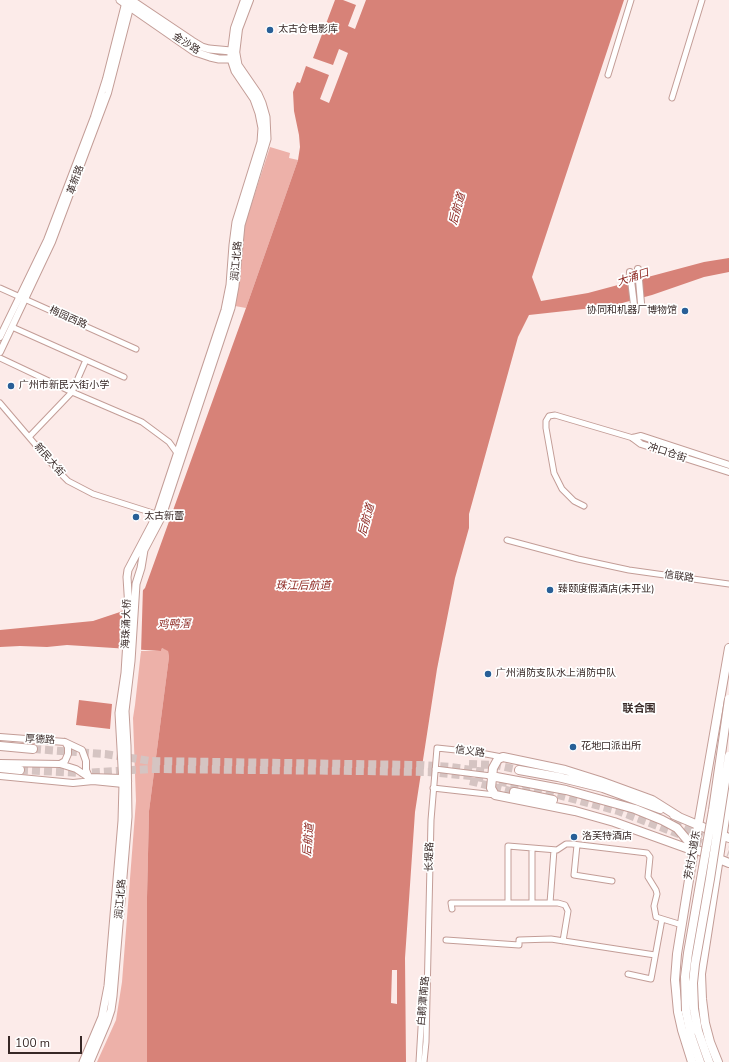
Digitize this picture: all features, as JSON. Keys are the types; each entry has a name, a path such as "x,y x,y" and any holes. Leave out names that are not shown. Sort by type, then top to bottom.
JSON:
{"main road":[{"name":"金沙路","path":"128,2 202,47 232,55"},
{"name":"润江北路","path":"157,519 226,304 230,285 236,222 259,151 262,135 261,121 257,105 235,71 232,55"},
{"name":"润江北路","path":"157,519 231,308 235,286 241,225 267,138 268,124 262,103 258,94 232,55"},
{"name":"海珠涌大桥","path":"123,732 120,707 125,673 129,609 126,578 128,570 157,519"},
{"name":"海珠涌大桥","path":"123,732 131,661 135,590 144,550 157,519"},
{"name":"芳村大道东","path":"692,1062 679,1020 676,992 677,954 729,648"},
{"name":"芳村大道东","path":"700,1062 691,1036 686,1011 686,977 688,953 713,810 729,699"},
{"name":"润江北路","path":"83,1062 102,1017 107,997 122,821 124,781 123,732"},
{"path":"0,746 33,749"},
{"name":"芳村大道东","path":"709,1062 698,1031 694,1010 693,983 729,756"},
{"path":"679,817 652,800 600,780 565,770 503,757 495,763 491,776 491,788 495,796 575,811 614,822 689,849 694,849"},
{"path":"0,768 20,770"},
{"path":"519,770 564,778 603,788 726,837"},
{"path":"491,776 572,791 644,812 677,828 694,849"},
{"path":"707,780 729,784"},
{"name":"润江北路","path":"90,1062 107,1022 113,996 128,817 124,781"},
{"path":"514,792 601,813 647,829 729,863"},
{"path":"718,1062 710,1042 705,1022 701,987 703,962 720,860 726,837 729,793"}],"street":[{"name":"润江北路","path":"232,55 234,28 244,0"},
{"name":"润江北路","path":"232,55 239,29 250,0"},
{"path":"608,75 631,0"},
{"path":"672,98 702,0"},
{"name":"革新路","path":"0,352 12,327 22,298 50,234 94,116 128,2"},
{"path":"638,269 641,303"},
{"path":"630,272 634,304"},
{"name":"梅园西路","path":"0,288 136,349"},
{"name":"革新路","path":"0,337 22,298"},
{"path":"12,327 124,377"},
{"path":"0,358 72,392 142,422 169,442 177,453"},
{"path":"29,437 72,392 86,360"},
{"name":"新民大街","path":"0,403 68,481 93,494 157,519"},
{"path":"584,506 574,501 562,489 554,473 546,428 546,421 549,416 555,415 633,438"},
{"name":"冲口仓街","path":"633,438 641,436 729,465"},
{"name":"冲口仓街","path":"633,438 641,444 729,472"},
{"name":"信联路","path":"507,540 578,559 629,570 729,584"},
{"name":"厚德路","path":"0,737 64,742 68,747 68,754 65,761 60,764"},
{"path":"64,742 82,750 89,777 124,781"},
{"name":"信义路","path":"437,748 503,757"},
{"name":"长堤路","path":"427,965 433,788 437,748"},
{"path":"0,763 60,764 76,769 93,781"},
{"path":"435,769 491,776"},
{"path":"0,776 73,783 93,781 124,781"},
{"path":"433,788 495,796"},
{"path":"508,903 508,846 556,850 566,844 647,853 650,857 648,877 657,894 654,906 656,917 682,924"},
{"path":"577,845 574,875 612,881"},
{"path":"532,848 532,903"},
{"path":"550,903 554,850"},
{"path":"452,910 451,903 550,903 565,905 568,911 563,941"},
{"path":"628,974 651,980 662,919"},
{"path":"446,940 519,945 519,940 551,939 655,955"},
{"name":"白鹅潭南路","path":"419,1062 427,965"},
{"name":"白鹅潭南路","path":"424,1062 426,1042 427,965"}],"shaded area":[{"path":"270,147 290,153 289,158 298,160 246,308 235,306 244,227"},
{"path":"162,648 168,650 169,657 149,811 147,897 147,1062 97,1062 116,1020 122,982 136,801 133,718 141,651 161,651"}],"water":[{"name":"珠江后航道","path":"335,0 343,0 356,5 348,26 355,29 366,0 624,0 532,277 541,301 588,293 704,262 729,258 729,272 704,277 652,295 611,306 529,315 518,337 469,514 469,528 455,578 437,669 415,812 405,958 406,1062 147,1062 147,897 149,811 169,657 168,651 162,648 161,651 67,645 47,647 0,647 0,630 93,621 120,612 145,588 298,160 300,147 294,111 293,92 297,82 300,83 306,66 329,75 320,99 329,103 348,53 339,49 333,65 313,58"},
{"path":"79,700 112,704 110,729 76,725"}],"pier":[{"path":"143,587 141,653 121,651 123,607 129,603"},
{"path":"392,970 397,970 397,1004 391,1003"}],"tunnel":[{"path":"33,749 105,754 151,761 419,765 451,767 499,774"},
{"path":"469,764 496,765 519,770"},
{"path":"20,770 81,773 151,769 360,771 428,772 471,776 532,788 618,811 729,853"},
{"path":"470,781 514,792"},
{"path":"673,824 729,846"}],"place":[{"name":"太古仓电影库","path":"270,30"},
{"name":"协同和机器厂博物馆","path":"685,311"},
{"name":"广州市新民六街小学","path":"11,386"},
{"name":"太古新蕾","path":"136,517"},
{"name":"臻颐度假酒店(未开业)","path":"550,590"},
{"name":"广州消防支队水上消防中队","path":"488,674"},
{"name":"花地口派出所","path":"573,747"},
{"name":"洛芙特酒店","path":"574,837"}],"district":[{"name":"联合围","path":"639,709"}],"water label":[{"name":"后航道","path":"458,209"},
{"name":"大涌口","path":"633,278"},
{"name":"后航道","path":"367,520"},
{"name":"鸡鸭滘","path":"174,625"},
{"name":"后航道","path":"309,840"}]}
